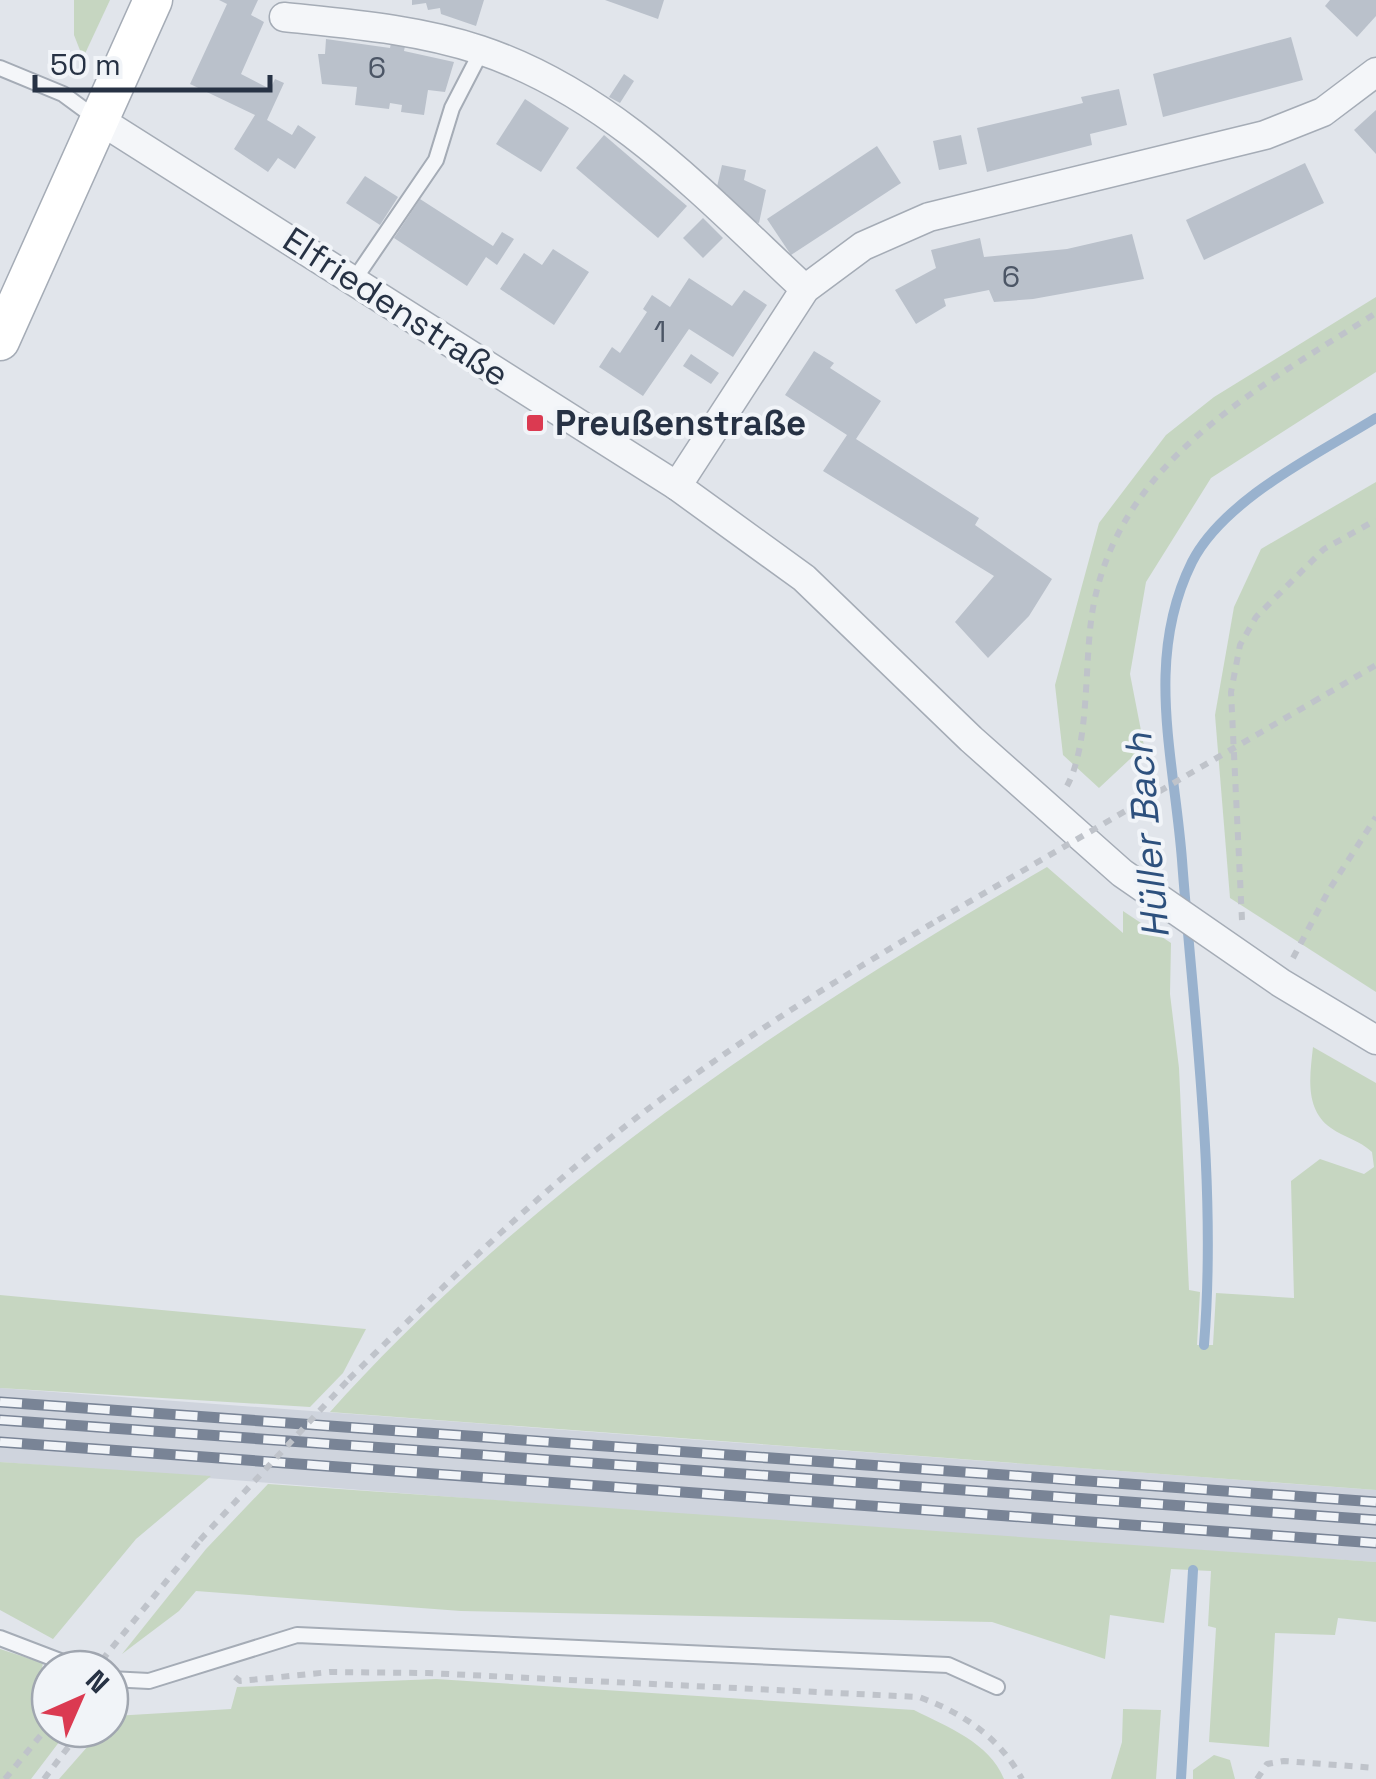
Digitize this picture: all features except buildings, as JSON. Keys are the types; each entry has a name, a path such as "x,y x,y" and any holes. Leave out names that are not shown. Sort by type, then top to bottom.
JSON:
{"street":[{"path":"0,341 153,0"},
{"path":"284,17 396,29 482,50 568,90 630,130 804,289"},
{"path":"677,486 804,289 848,256 895,229 1264,135 1323,112 1376,72"},
{"name":"Elfriedenstraße","path":"98,119 677,486 804,578 1052,814 1122,873 1280,983 1376,1040"}],"lane":[{"path":"354,280 436,160 452,108 482,50"},
{"path":"0,68 63,94 98,119"},
{"path":"130,1680 150,1681 298,1635 948,1666 997,1687"},
{"path":"0,1638 30,1649"}],"path":[{"path":"1052,814 1077,767 1084,664 1095,591 1126,516 1182,446 1231,406 1376,314"},
{"path":"1239,895 1231,692 1240,645 1256,617 1324,549 1376,520"},
{"path":"111,1649 200,1540 349,1379 557,1182 675,1090 808,997 1376,666"},
{"path":"1280,983 1329,890 1376,817"},
{"path":"214,1661 240,1681 330,1672 428,1673 920,1696 961,1712 990,1738 1022,1779"},
{"path":"6,1779 30,1749"},
{"path":"44,1779 67,1749"},
{"path":"1256,1779 1268,1764 1284,1761 1376,1768"}],"shaded area":[{"path":"0,1388 1376,1490 1376,1562 827,1526 0,1462"}],"green space":[{"path":"74,0 110,0 83,58 74,35"},
{"path":"1376,297 1376,372 1211,478 1146,582 1130,674 1144,746 1099,788 1063,755 1055,685 1099,523 1166,435 1214,397"},
{"path":"1376,482 1376,992 1230,898 1215,715 1234,607 1261,549"},
{"path":"1047,867 1123,933 1123,911 1171,943 1170,994 1179,1068 1189,1290 1200,1292 1197,1345 1213,1345 1216,1293 1294,1298 1291,1181 1320,1159 1364,1174 1374,1167 1372,1152 1331,1128 1316,1111 1311,1091 1313,1047 1376,1083 1376,1490 330,1412 408,1330 577,1180 667,1112 853,984"},
{"path":"0,1295 366,1329 343,1373 310,1407 0,1388"},
{"path":"0,1462 211,1476 136,1539 53,1639 0,1610"},
{"path":"268,1484 1376,1562 1376,1622 1338,1618 1335,1635 1275,1633 1269,1747 1209,1742 1216,1628 1208,1626 1211,1571 1171,1569 1164,1623 1110,1615 1105,1659 992,1622 461,1611 196,1591 179,1611 126,1649 206,1549"},
{"path":"0,1649 30,1659 30,1749 54,1749 31,1779 0,1779"},
{"path":"436,1679 914,1710 978,1745 1004,1779 59,1779 85,1749 130,1749 130,1715 231,1709 237,1687"},
{"path":"1123,1709 1161,1710 1156,1779 1111,1779 1122,1742"},
{"path":"1214,1755 1230,1760 1235,1779 1193,1779 1193,1770"}],"waterway":[{"name":"Hüller Bach","path":"1204,1345 1206,1163 1166,709 1169,635 1177,598 1192,562 1226,518 1274,480 1376,418"},
{"name":"Hüller Bach","path":"1181,1779 1193,1570"}],"railway":[{"path":"0,1402 1376,1502"},
{"path":"0,1420 1376,1520"},
{"path":"0,1442 1376,1543"}],"place":[{"name":"Preußenstraße","path":"535,423"}]}
